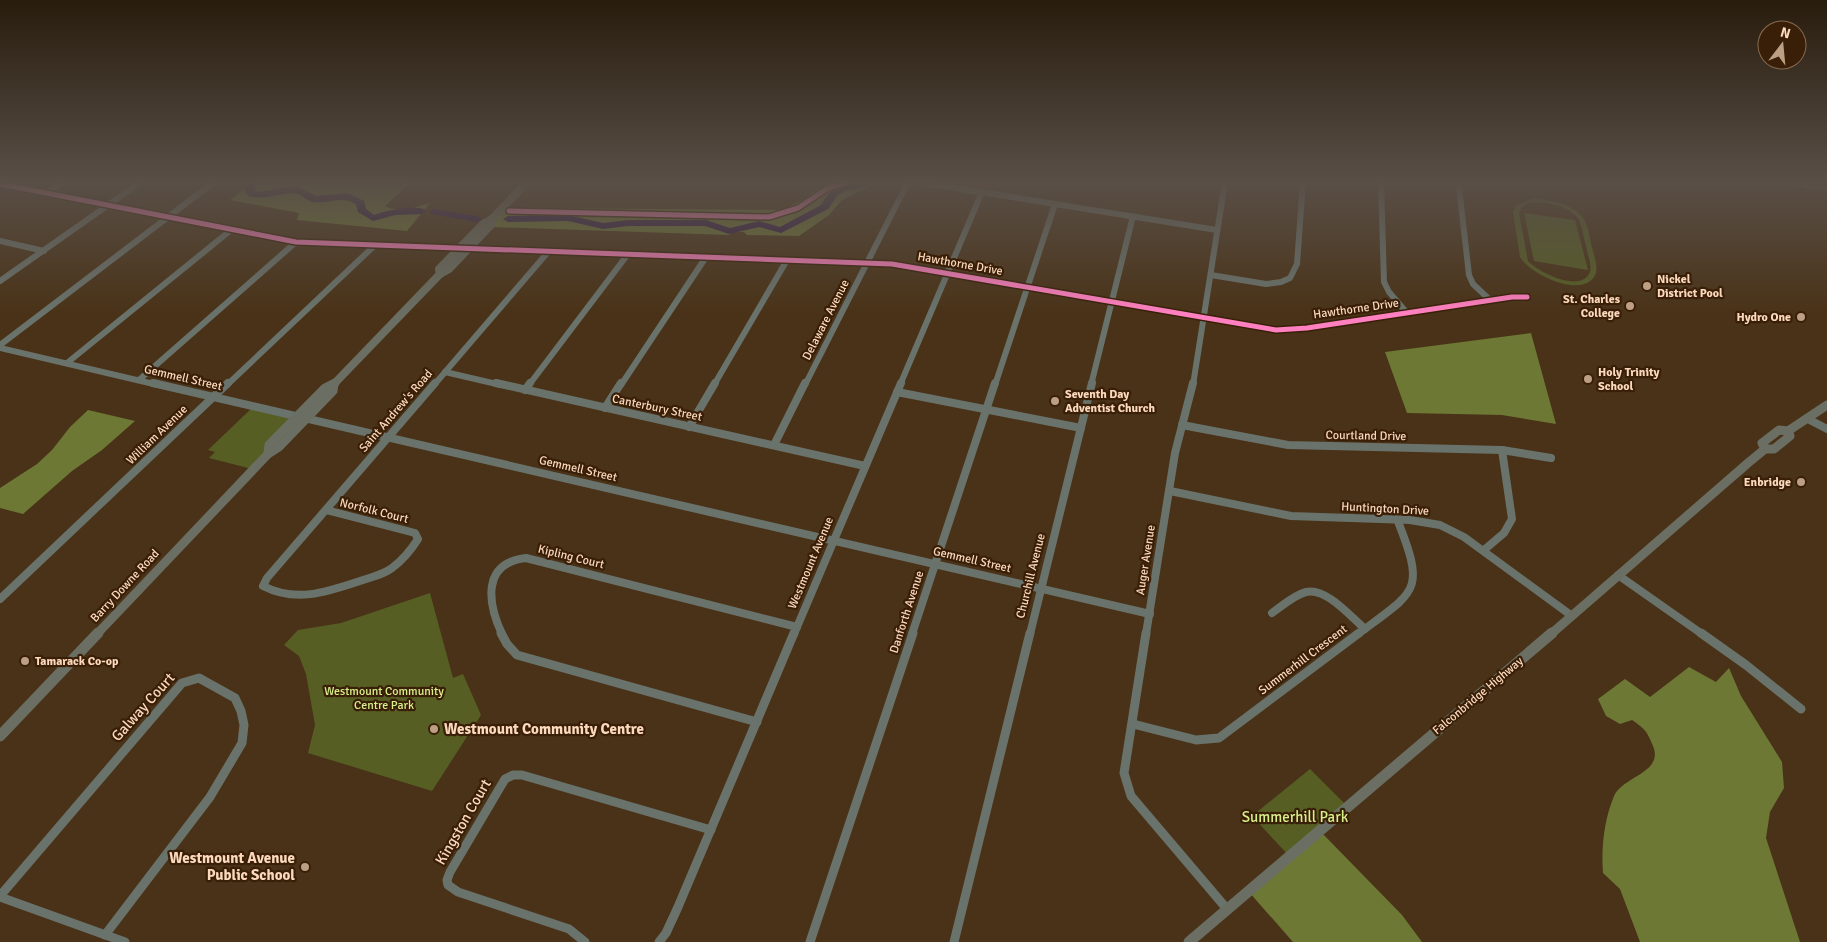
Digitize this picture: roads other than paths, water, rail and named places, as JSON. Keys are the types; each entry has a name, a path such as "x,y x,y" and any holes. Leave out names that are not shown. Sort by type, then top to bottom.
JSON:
{"main road":[{"name":"Barry Downe Road","path":"440,274 439,269 481,226"},
{"name":"Barry Downe Road","path":"268,454 269,445 296,417 325,388 334,384 440,274 449,269 490,226"},
{"name":"Barry Downe Road","path":"0,736 268,454 279,447 333,391 334,384"},
{"name":"Falconbridge Highway","path":"1189,942 1765,449 1774,449 1790,436 1788,431 1827,405"}],"street":[{"path":"0,282 79,226"},
{"path":"0,346 156,226"},
{"name":"Hawthorne Drive","path":"211,226 296,242 458,250 628,254 901,265 1261,328 1283,330 1512,297 1527,297"},
{"name":"Delaware Avenue","path":"774,445 886,226"},
{"name":"Westmount Avenue","path":"659,942 666,933 678,907 967,226"},
{"name":"Danforth Avenue","path":"810,942 1048,226"},
{"name":"Churchill Avenue","path":"954,942 1131,226"},
{"path":"1193,226 1218,230"},
{"name":"Auger Avenue","path":"1219,226 1195,376 1182,425 1170,491 1124,773 1131,796 1227,909"},
{"path":"1211,275 1266,284 1281,282 1290,278 1297,264 1299,226"},
{"path":"1382,226 1384,282 1389,292 1407,313"},
{"path":"1463,226 1469,274 1473,284 1490,300"},
{"path":"66,363 231,230"},
{"path":"0,241 44,251"},
{"path":"139,380 296,242"},
{"name":"William Avenue","path":"0,599 374,246"},
{"name":"Saint Andrew's Road","path":"263,586 267,578 548,252"},
{"path":"525,390 628,254"},
{"path":"605,408 706,257"},
{"path":"689,427 787,260"},
{"name":"Gemmell Street","path":"0,346 296,417 1150,614"},
{"name":"Canterbury Street","path":"444,372 865,466"},
{"path":"897,392 1081,428"},
{"path":"1808,418 1827,429"},
{"name":"Courtland Drive","path":"1182,425 1288,445 1502,450 1551,458"},
{"path":"1484,550 1502,538 1510,527 1512,519 1502,450"},
{"name":"Huntington Drive","path":"1170,491 1291,516 1397,519 1425,521 1440,525 1484,550 1572,616"},
{"name":"Norfolk Court","path":"263,586 276,592 298,595 323,594 333,591 385,572 405,556 418,539 415,533 326,510"},
{"name":"Summerhill Crescent","path":"1133,724 1196,740 1219,738 1401,602 1409,594 1414,584 1414,566 1397,519"},
{"name":"Kipling Court","path":"757,722 517,655 512,652 506,643 497,622 490,590 508,563 519,558 526,558 797,627"},
{"path":"1618,575 1746,664 1801,709"},
{"path":"1272,613 1302,594 1313,591 1329,598 1365,629"},
{"name":"Galway Court","path":"0,896 182,683 199,678 235,698 242,711 244,725 242,743 210,797 106,935"},
{"name":"Kingston Court","path":"584,942 570,929 458,892 448,885 447,880 450,872 506,779 513,775 522,775 711,830"},
{"path":"0,896 125,942"}],"waterway":[{"path":"715,226 729,231 751,226"},
{"path":"766,226 781,230 789,226"}],"place":[{"name":"Nickel District Pool","path":"1647,286"},
{"name":"St. Charles College","path":"1630,306"},
{"name":"Hydro One","path":"1801,317"},
{"name":"Holy Trinity School","path":"1588,379"},
{"name":"Seventh Day Adventist Church","path":"1055,401"},
{"name":"Enbridge","path":"1801,482"},
{"name":"Tamarack Co-op","path":"25,661"},
{"name":"Westmount Community Centre","path":"434,729"},
{"name":"Westmount Avenue Public School","path":"305,867"}],"park label":[{"name":"Westmount Community Centre Park","path":"384,698"},
{"name":"Summerhill Park","path":"1295,817"}]}
